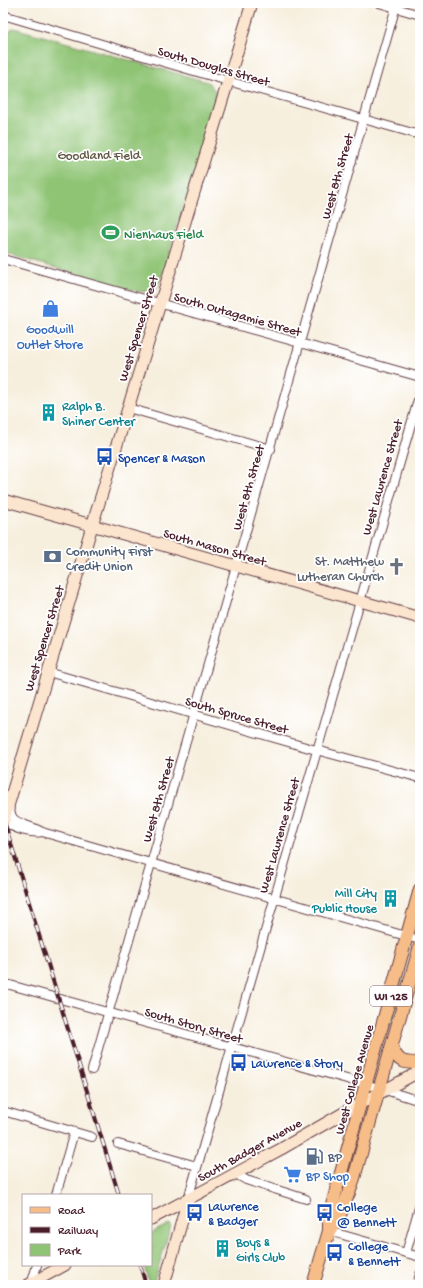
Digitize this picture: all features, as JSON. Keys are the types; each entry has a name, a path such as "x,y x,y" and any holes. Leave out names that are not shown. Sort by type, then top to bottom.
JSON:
{"main road":[{"name":"West College Avenue","path":"313,1285 329,1231 329,1216 420,889"},
{"name":"West College Avenue","path":"329,1231 339,1217 352,1185 380,1091 420,946"},
{"path":"392,1047 394,1054 400,1060 404,1062 420,1063"}],"street":[{"name":"West Spencer Street","path":"3,822 159,303 252,3"},
{"path":"379,3 396,5 420,15"},
{"name":"West 8th Street","path":"92,1070 301,343 396,5"},
{"name":"South Douglas Street","path":"4,18 420,135"},
{"name":"South Outagamie Street","path":"3,259 420,377"},
{"name":"West Lawrence Street","path":"164,1285 420,392"},
{"path":"128,408 270,448"},
{"name":"South Mason Street","path":"3,500 420,618"},
{"name":"South Spruce Street","path":"48,672 317,750 420,778"},
{"path":"9,803 12,816 15,820 42,832 420,940"},
{"path":"3,822 17,829 35,833 42,832"},
{"name":"South Story Street","path":"3,982 366,1085 380,1091 420,1101"},
{"name":"South Badger Avenue","path":"152,1218 236,1174 380,1091 420,1071"},
{"path":"3,1111 92,1137"},
{"path":"56,1194 74,1132"},
{"path":"118,1144 197,1166"},
{"path":"236,1174 246,1180 306,1199"},
{"path":"406,1253 420,1204"},
{"path":"329,1231 420,1257"},
{"path":"30,1284 37,1266"},
{"path":"30,1284 63,1266"},
{"path":"417,1285 420,1274"}],"green space":[{"name":"Goodland Field","path":"14,28 208,82 215,91 216,102 160,282 155,289 147,292 136,291 3,253 3,52 9,32"},
{"path":"402,976 404,976 397,1011 384,1050 391,1016"},
{"path":"354,1144 352,1169 347,1184 345,1177"},
{"path":"169,1224 171,1226 153,1285 149,1285 144,1266 152,1266 152,1232"}],"railway":[{"path":"3,818 119,1194"},
{"path":"140,1266 146,1285"}],"place":[{"name":"Nienhaus Field","path":"111,233"},
{"name":"Goodwill Outlet Store","path":"50,309"},
{"name":"Ralph B. Shiner Center","path":"49,412"},
{"name":"Spencer & Mason","path":"105,457"},
{"name":"Community First Credit Union","path":"53,557"},
{"name":"St. Matthew Lutheran Church","path":"397,567"},
{"name":"Mill City Public House","path":"390,899"},
{"name":"Lawrence & Story","path":"238,1062"},
{"name":"BP","path":"315,1156"},
{"name":"BP Shop","path":"293,1175"},
{"name":"Lawrence & Badger","path":"195,1212"},
{"name":"College @ Bennett","path":"324,1213"},
{"name":"Boys & Girls Club","path":"223,1248"},
{"name":"College & Bennett","path":"335,1252"}]}
